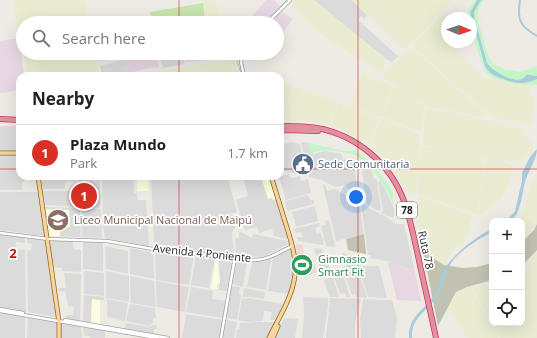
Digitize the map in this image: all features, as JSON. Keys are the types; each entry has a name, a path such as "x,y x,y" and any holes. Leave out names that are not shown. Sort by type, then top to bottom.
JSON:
{"highway":[{"path":"0,118 16,118"},
{"name":"Ruta 78","path":"284,126 306,125 316,126 328,130 350,140 368,151 381,164 395,182 409,214 427,301"},
{"name":"Ruta 78","path":"284,126 306,128 341,137 361,148 379,164 393,183 406,212 435,338"},
{"path":"284,130 321,131"}],"main road":[{"path":"0,152 16,152"},
{"path":"40,180 58,319 58,338"},
{"path":"273,180 292,245 297,269 296,283 273,338"},
{"path":"270,338 288,299 294,281 295,271 292,245"}],"street":[{"path":"274,16 290,0"},
{"path":"240,60 243,72"},
{"name":"Avenida 4 Poniente","path":"0,232 47,238 107,241 150,249 254,260 270,257 292,245"},
{"path":"221,338 235,258"},
{"path":"0,310 168,338"},
{"path":"58,319 157,338"}],"shaded area":[{"path":"13,0 84,0 87,16 16,16 16,22"},
{"path":"203,0 215,0 221,16 204,16"},
{"path":"266,0 274,0 281,7 272,16 252,16"},
{"path":"291,0 314,0 386,59 384,64 385,67 382,72 315,30 292,7 292,4 289,2"},
{"path":"314,0 352,0 367,15 364,19 361,16 358,20 398,56 392,62 386,59"},
{"path":"352,0 453,0 435,17 419,36 404,48"},
{"path":"281,11 293,19 284,30 284,16 277,16"},
{"path":"441,16 441,48 456,48 467,63 485,79 499,80 511,84 530,87 530,94 535,100 530,124 491,116 414,48 415,42"},
{"path":"16,38 16,60 22,60 23,72 16,72 16,91 0,93 0,41"},
{"path":"411,49 413,49 485,113 485,116 482,117 426,106 383,77 387,70"},
{"path":"25,60 97,60 99,72 26,72"},
{"path":"122,60 126,72 101,72 100,66"},
{"path":"122,60 157,60 159,67 134,72 126,72"},
{"path":"161,60 183,60 185,64 163,68"},
{"path":"185,60 202,60 185,62"},
{"path":"233,60 239,72 154,72"},
{"path":"362,74 393,86 380,117 350,106"},
{"path":"284,82 294,86 284,112"},
{"path":"295,86 338,102 329,125 311,122 288,121 284,118"},
{"path":"394,87 398,88 424,108 421,132 383,117 382,115"},
{"path":"339,103 379,119 370,143 368,144 341,129 330,126"},
{"path":"426,108 523,128 524,134 532,141 533,147 518,163 423,145"},
{"path":"381,119 419,135 415,193 406,191 394,170 376,150 375,146 371,144"},
{"path":"0,126 16,126 16,150 0,150"},
{"path":"292,142 300,144 306,176 284,171 284,144"},
{"path":"301,142 309,143 311,153 313,154 325,151 341,154 343,160 353,158 358,191 349,194 347,185 335,187 322,180 309,177"},
{"path":"422,147 481,157 481,161 485,162 476,214 418,194 419,162"},
{"path":"0,154 16,154 16,180 24,180 24,182 22,182 22,190 0,190"},
{"path":"487,158 508,163 514,166 514,168 501,198 482,215 478,215 481,193"},
{"path":"365,164 373,173 374,179 378,179 381,210 378,211 367,204 361,165"},
{"path":"289,174 291,178 300,176 301,181 308,179 311,193 286,200 280,180 284,180 284,176"},
{"path":"537,177 537,224 525,205 531,185"},
{"path":"42,180 76,180 76,182 65,182 65,189 43,189"},
{"path":"79,180 100,180 100,190 80,189"},
{"path":"102,180 133,180 134,193 137,193 138,200 146,200 149,246 105,238 103,226"},
{"path":"137,180 148,180 149,191 137,191"},
{"path":"151,180 228,180 237,212 230,214 239,220 232,232 234,255 178,250 178,246 154,244"},
{"path":"244,180 270,180 288,239 274,236 272,229 259,233 257,227 245,230 236,200 248,196"},
{"path":"262,180 270,180 276,199 268,199"},
{"path":"380,181 394,209 394,218 388,217 381,213 383,210 378,182"},
{"path":"325,184 327,191 335,189 359,203 364,234 336,241 323,185"},
{"path":"43,191 77,191 80,207 45,205"},
{"path":"0,192 39,192 45,236 0,230"},
{"path":"90,192 100,192 100,208 82,207 81,200 89,201"},
{"path":"308,195 310,200 314,200 314,204 287,211 285,201"},
{"path":"418,196 474,216 470,222 471,229 462,246 418,230"},
{"path":"362,204 396,224 404,224 414,267 411,267 411,270 397,263 371,258 371,255 368,255"},
{"path":"315,206 318,221 296,227 292,212"},
{"path":"525,206 536,225 525,237 525,218 521,218"},
{"path":"45,207 80,208 81,237 60,236 60,227 69,227 62,211 46,209"},
{"path":"82,208 101,209 102,238 82,237"},
{"name":"Liceo Municipal Nacional de Maipú","path":"46,209 60,211 69,210 70,227 60,227 60,236 49,236"},
{"path":"329,220 334,247 326,246 321,226 326,225 325,221"},
{"path":"319,223 320,226 315,228 317,234 321,233 323,245 298,241 297,237 303,237 301,232 295,233 294,229"},
{"path":"537,224 537,250 525,263 525,239 534,230"},
{"path":"239,231 252,238 253,234 288,241 289,244 265,256 236,256 235,239 239,238"},
{"path":"420,232 457,245 444,265 431,257 423,247"},
{"path":"0,234 25,237 25,243 16,242 15,249 25,250 26,312 0,307"},
{"path":"364,234 366,254 348,250 346,239"},
{"path":"27,237 45,239 56,317 28,312 27,250 31,251 32,244 27,243"},
{"path":"49,240 73,241 74,249 81,250 81,272 62,271 62,268 53,267"},
{"path":"83,241 103,242 103,271 83,269"},
{"path":"296,244 303,245 304,259 313,259 317,272 304,277 304,273 299,273"},
{"path":"105,246 128,251 128,274 106,269"},
{"path":"130,248 149,252 150,250 153,251 154,279 130,274"},
{"path":"290,249 293,274 288,294 268,291 273,257"},
{"path":"314,249 322,249 323,253 325,252 332,276 324,278"},
{"path":"155,250 194,255 189,285 156,280"},
{"path":"423,250 444,265 463,268 477,267 489,264 489,281 467,287 456,292 438,326"},
{"path":"537,252 537,338 530,338 525,326 525,273 530,261"},
{"path":"342,253 353,256 357,267 344,272 343,267 346,266"},
{"path":"196,255 215,257 209,288 191,285"},
{"path":"216,257 218,258 220,283 217,285 217,289 211,289"},
{"path":"218,258 233,259 227,291 219,290 220,283"},
{"path":"270,258 266,290 247,287 252,262"},
{"path":"236,259 247,261 243,287 232,284"},
{"path":"388,263 397,263 409,270 411,270 411,267 414,267 421,301 397,300"},
{"path":"358,266 379,266 387,298 368,297"},
{"path":"358,269 367,297 366,298 356,297 355,294 352,295 344,273"},
{"path":"84,271 104,273 104,296 84,294"},
{"path":"106,271 129,276 129,302 106,298"},
{"path":"64,273 81,274 80,321 66,318 66,315 73,315 74,307 68,306 65,291 59,292 59,288 66,288"},
{"path":"343,274 350,297 346,297 345,293 340,294 334,277"},
{"path":"130,276 154,281 156,307 131,303"},
{"path":"332,277 339,297 330,297 328,292 324,280"},
{"path":"156,281 189,287 185,312 157,307"},
{"path":"484,284 489,292 489,318 472,287"},
{"path":"231,286 240,287 239,294 241,295 237,320 226,318"},
{"path":"191,287 213,291 212,299 226,301 223,318 186,312"},
{"path":"470,287 489,320 489,326 493,326 499,338 468,338 448,308 456,293"},
{"path":"244,288 265,292 264,299 243,297"},
{"path":"84,295 104,297 104,300 92,300 91,323 83,321"},
{"path":"303,297 328,298 323,338 302,338 304,317"},
{"path":"249,298 283,304 276,320 270,320 272,312 264,311 263,321 247,322 238,320 242,299"},
{"path":"330,298 361,299 355,323 355,338 326,338"},
{"path":"92,299 100,300 100,324 91,323"},
{"path":"107,299 128,303 125,321 107,317"},
{"path":"363,299 392,300 397,317 395,338 361,338 360,319"},
{"path":"130,304 155,308 156,318 153,318 153,323 149,326 126,321"},
{"path":"0,313 25,316 25,338 0,338"},
{"path":"186,314 223,320 220,338 182,338"},
{"path":"28,317 56,321 56,338 27,338"},
{"path":"284,318 298,319 295,338 275,338"},
{"path":"226,320 237,322 234,338 223,338"},
{"path":"60,322 81,326 82,338 60,338"},
{"path":"275,322 269,334 269,338 236,338 237,329 239,329 240,323"},
{"path":"126,323 149,327 156,324 157,329 154,329 154,334 125,329"},
{"path":"83,326 105,330 105,338 90,338 90,336 84,336"},
{"path":"493,326 524,326 529,338 500,338"}],"green space":[{"path":"475,0 484,0 479,9 477,19 477,12 469,12"},
{"path":"203,3 204,16 151,16 150,12"},
{"path":"477,19 488,55 493,63 506,70 520,72 537,66 537,85 515,84 493,78 485,72 477,48"},
{"path":"309,143 344,151 356,151 363,156 376,168 389,185 393,193 393,203 377,176 361,159 354,155 332,150 322,150 311,154"}],"water":[{"path":"477,0 481,0 474,12 471,11"},
{"path":"477,28 487,63 498,73 508,78 518,80 527,75 537,76 537,79 525,83 505,80 493,75 485,66 477,37"},
{"path":"537,149 526,179 516,215 514,218 508,218 515,211 522,181 522,173 530,157"},
{"path":"489,231 489,234 467,247 454,259 449,267 440,292 414,324 412,338 409,338 411,324 435,294 449,263 466,246"}],"waterway":[{"path":"272,16 287,0"},
{"path":"520,0 519,17 526,29 537,36"},
{"path":"237,60 241,72"}],"place":[{"name":"Sede Comunitaria","path":"303,164"},
{"name":"Plaza Mundo","path":"84,196"},
{"name":"Liceo Municipal Nacional de Maipú","path":"58,220"},
{"name":"Gimnasio Smart Fit","path":"302,265"}]}
